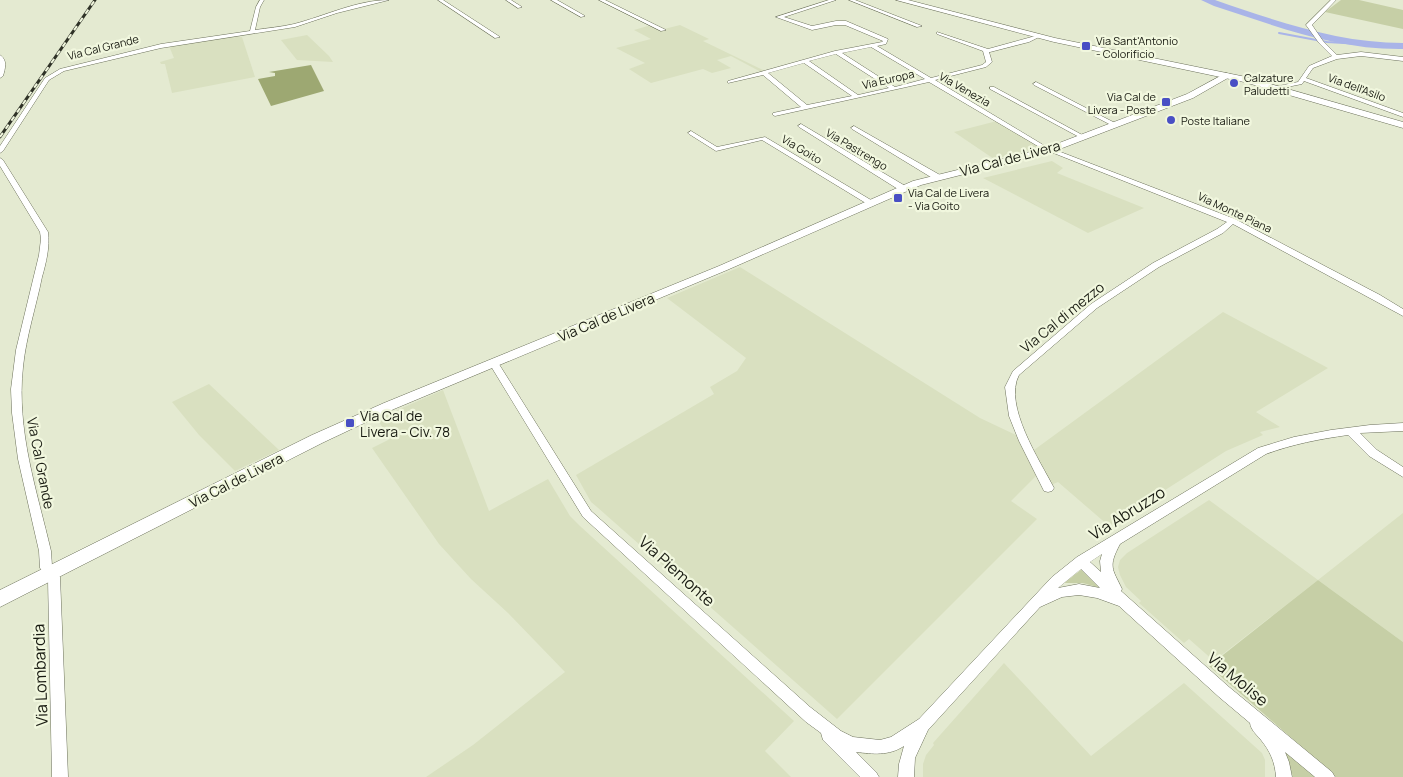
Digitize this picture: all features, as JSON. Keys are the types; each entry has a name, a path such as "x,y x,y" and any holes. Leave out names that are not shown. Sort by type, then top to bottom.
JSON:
{"main road":[{"path":"900,0 1037,36 1277,87 1401,120"}],"street":[{"path":"252,32 258,7 262,0"},
{"name":"Via Cal Grande","path":"0,151 47,80 58,72 152,48 295,25 387,0"},
{"path":"440,0 497,37"},
{"path":"508,0 520,7"},
{"path":"553,0 583,16"},
{"path":"601,0 663,30"},
{"path":"730,82 765,74 837,52 884,43 886,40 846,23 812,28 777,16 834,0"},
{"path":"851,0 919,26"},
{"path":"1334,0 1309,25 1320,41 1336,57"},
{"path":"939,33 988,50 1027,41 1037,36"},
{"name":"Via Venezia","path":"871,45 1049,150"},
{"name":"Via Europa","path":"775,114 894,89 987,65 989,62 986,52 988,50"},
{"path":"837,52 894,89"},
{"path":"1277,87 1300,83 1311,67 1336,57 1361,54 1403,59"},
{"path":"0,57 3,65 0,76"},
{"path":"805,61 858,97"},
{"path":"765,74 807,108"},
{"name":"Via Cal de Livera","path":"0,599 316,439 389,406 904,189 937,177 1049,150 1190,96 1229,76"},
{"name":"Via dell'Asilo","path":"1304,79 1401,120"},
{"path":"1036,84 1115,125"},
{"path":"992,88 1083,137"},
{"name":"Via Pastrengo","path":"801,126 904,189"},
{"path":"854,128 937,177"},
{"name":"Via Goito","path":"691,133 716,149 764,138 872,203"},
{"name":"Via Monte Piana","path":"1049,150 1232,221 1377,297 1403,313"},
{"name":"Via Cal Grande","path":"0,160 44,232 45,239 18,365 16,386 18,428 45,551 46,568 51,573"},
{"name":"Via Cal di mezzo","path":"1048,488 1012,408 1011,381 1016,373 1094,306 1156,265 1220,231 1232,221"},
{"name":"Via Piemonte","path":"494,363 587,514 806,712 870,777"},
{"name":"Via Abruzzo","path":"906,777 905,763 909,750 924,724 1056,581 1081,561 1231,468 1262,451 1299,439 1403,427"},
{"path":"1352,432 1373,453 1403,473"},
{"name":"Via Molise","path":"1114,542 1106,557 1106,568 1112,582 1128,606"},
{"name":"Via Molise","path":"1081,561 1224,692 1326,777"},
{"name":"Via Lombardia","path":"51,573 54,577 60,777"},
{"name":"Via Molise","path":"1030,609 1052,595 1073,589 1096,591 1128,606"},
{"path":"1224,692 1269,738 1282,762 1284,777"},
{"name":"Via Abruzzo","path":"806,712 836,736 852,744 865,747 880,747 894,744 924,724"}],"shaded area":[{"path":"1341,0 1359,0 1403,10 1403,29 1325,12"},
{"path":"651,25 660,30 680,25 709,39 703,41 765,71 761,72 731,56 717,60 731,68 712,73 703,69 651,83 629,69 645,63 616,48 651,39 634,30"},
{"path":"307,35 333,62 297,60 281,40"},
{"path":"230,36 242,37 255,77 172,93 165,64 160,62 174,58 169,46"},
{"path":"997,121 1035,144 1038,148 994,159 954,132"},
{"path":"1052,161 1063,168 1057,173 1144,208 1088,233 983,178"},
{"path":"740,267 980,418 1020,437 1037,475 1011,501 1037,519 837,719 591,502 576,475 714,394 710,387 737,371 746,358 667,298"},
{"path":"1223,312 1328,368 1256,412 1280,427 1260,432 1263,435 1226,451 1109,526 1058,482 1051,485 1034,450"},
{"path":"209,384 279,450 235,471 199,435 172,402"},
{"path":"443,390 489,511 548,479 570,516 580,526 794,721 765,751 791,777 426,777 473,745 565,672 508,613 471,579 439,544 372,448 390,439 377,419"},
{"path":"1209,500 1318,580 1214,661 1189,639 1184,643 1139,603 1141,601 1126,587 1118,567 1120,560 1127,553"},
{"path":"1403,513 1403,642 1318,580"},
{"path":"1082,569 1104,589 1083,583 1064,583"},
{"path":"1318,580 1403,642 1403,777 1336,777 1209,666"},
{"path":"1004,663 1091,756 1184,683 1262,753 1265,760 1265,777 923,777 923,764 926,755 934,745 933,743"},
{"path":"1283,749 1316,777 1293,777"}],"green space":[{"path":"311,65 324,91 271,106 258,79 275,76 275,73 269,72"}],"waterway":[{"path":"1206,0 1325,38 1364,45 1403,46"},
{"path":"1279,33 1327,42 1361,44"}],"railway":[{"path":"0,137 95,0"}],"place":[{"name":"Via Sant'Antonio - Colorificio","path":"1086,46"},
{"name":"Calzature Paludetti","path":"1234,83"},
{"name":"Via Cal de Livera - Poste","path":"1166,102"},
{"name":"Poste Italiane","path":"1171,120"},
{"name":"Via Cal de Livera - Via Goito","path":"898,198"},
{"name":"Via Cal de Livera - Civ. 78","path":"350,423"}]}
